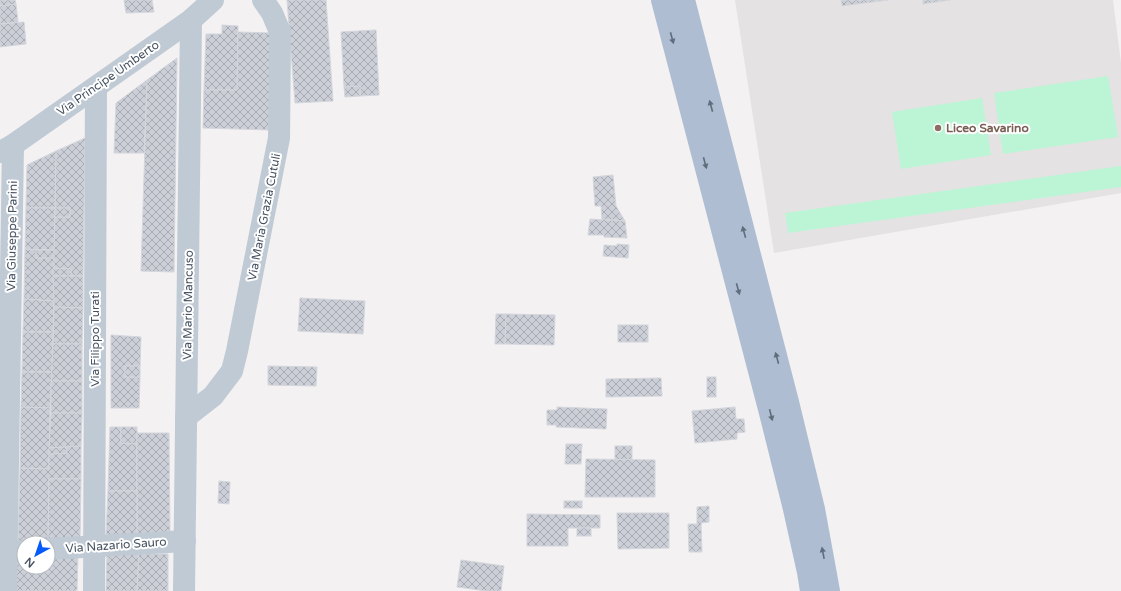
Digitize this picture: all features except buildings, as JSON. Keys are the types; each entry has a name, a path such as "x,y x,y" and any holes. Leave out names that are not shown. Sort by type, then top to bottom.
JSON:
{"main road":[{"path":"662,0 769,409 794,509 811,591"},
{"path":"684,0 788,402 814,508 829,591"}],"street":[{"name":"Via Principe Umberto","path":"7,149 191,20 213,0"},
{"name":"Via Maria Grazia Cutuli","path":"186,417 213,396 232,371 279,138 280,32 272,13 263,0"},
{"name":"Via Mario Mancuso","path":"184,591 191,20"},
{"name":"Via Filippo Turati","path":"94,591 96,87"},
{"name":"Via Giuseppe Parini","path":"6,591 10,552 7,149"},
{"name":"Via Nazario Sauro","path":"56,549 185,541"}],"shaded area":[{"name":"Liceo Savarino","path":"735,0 1113,0 1121,63 1121,193 774,253"}],"green space":[{"path":"1108,76 1118,137 1003,154 994,93"},
{"path":"982,98 991,155 901,169 892,112"},
{"path":"1121,166 1121,187 788,233 785,213"}],"place":[{"name":"Liceo Savarino","path":"938,128"}]}
